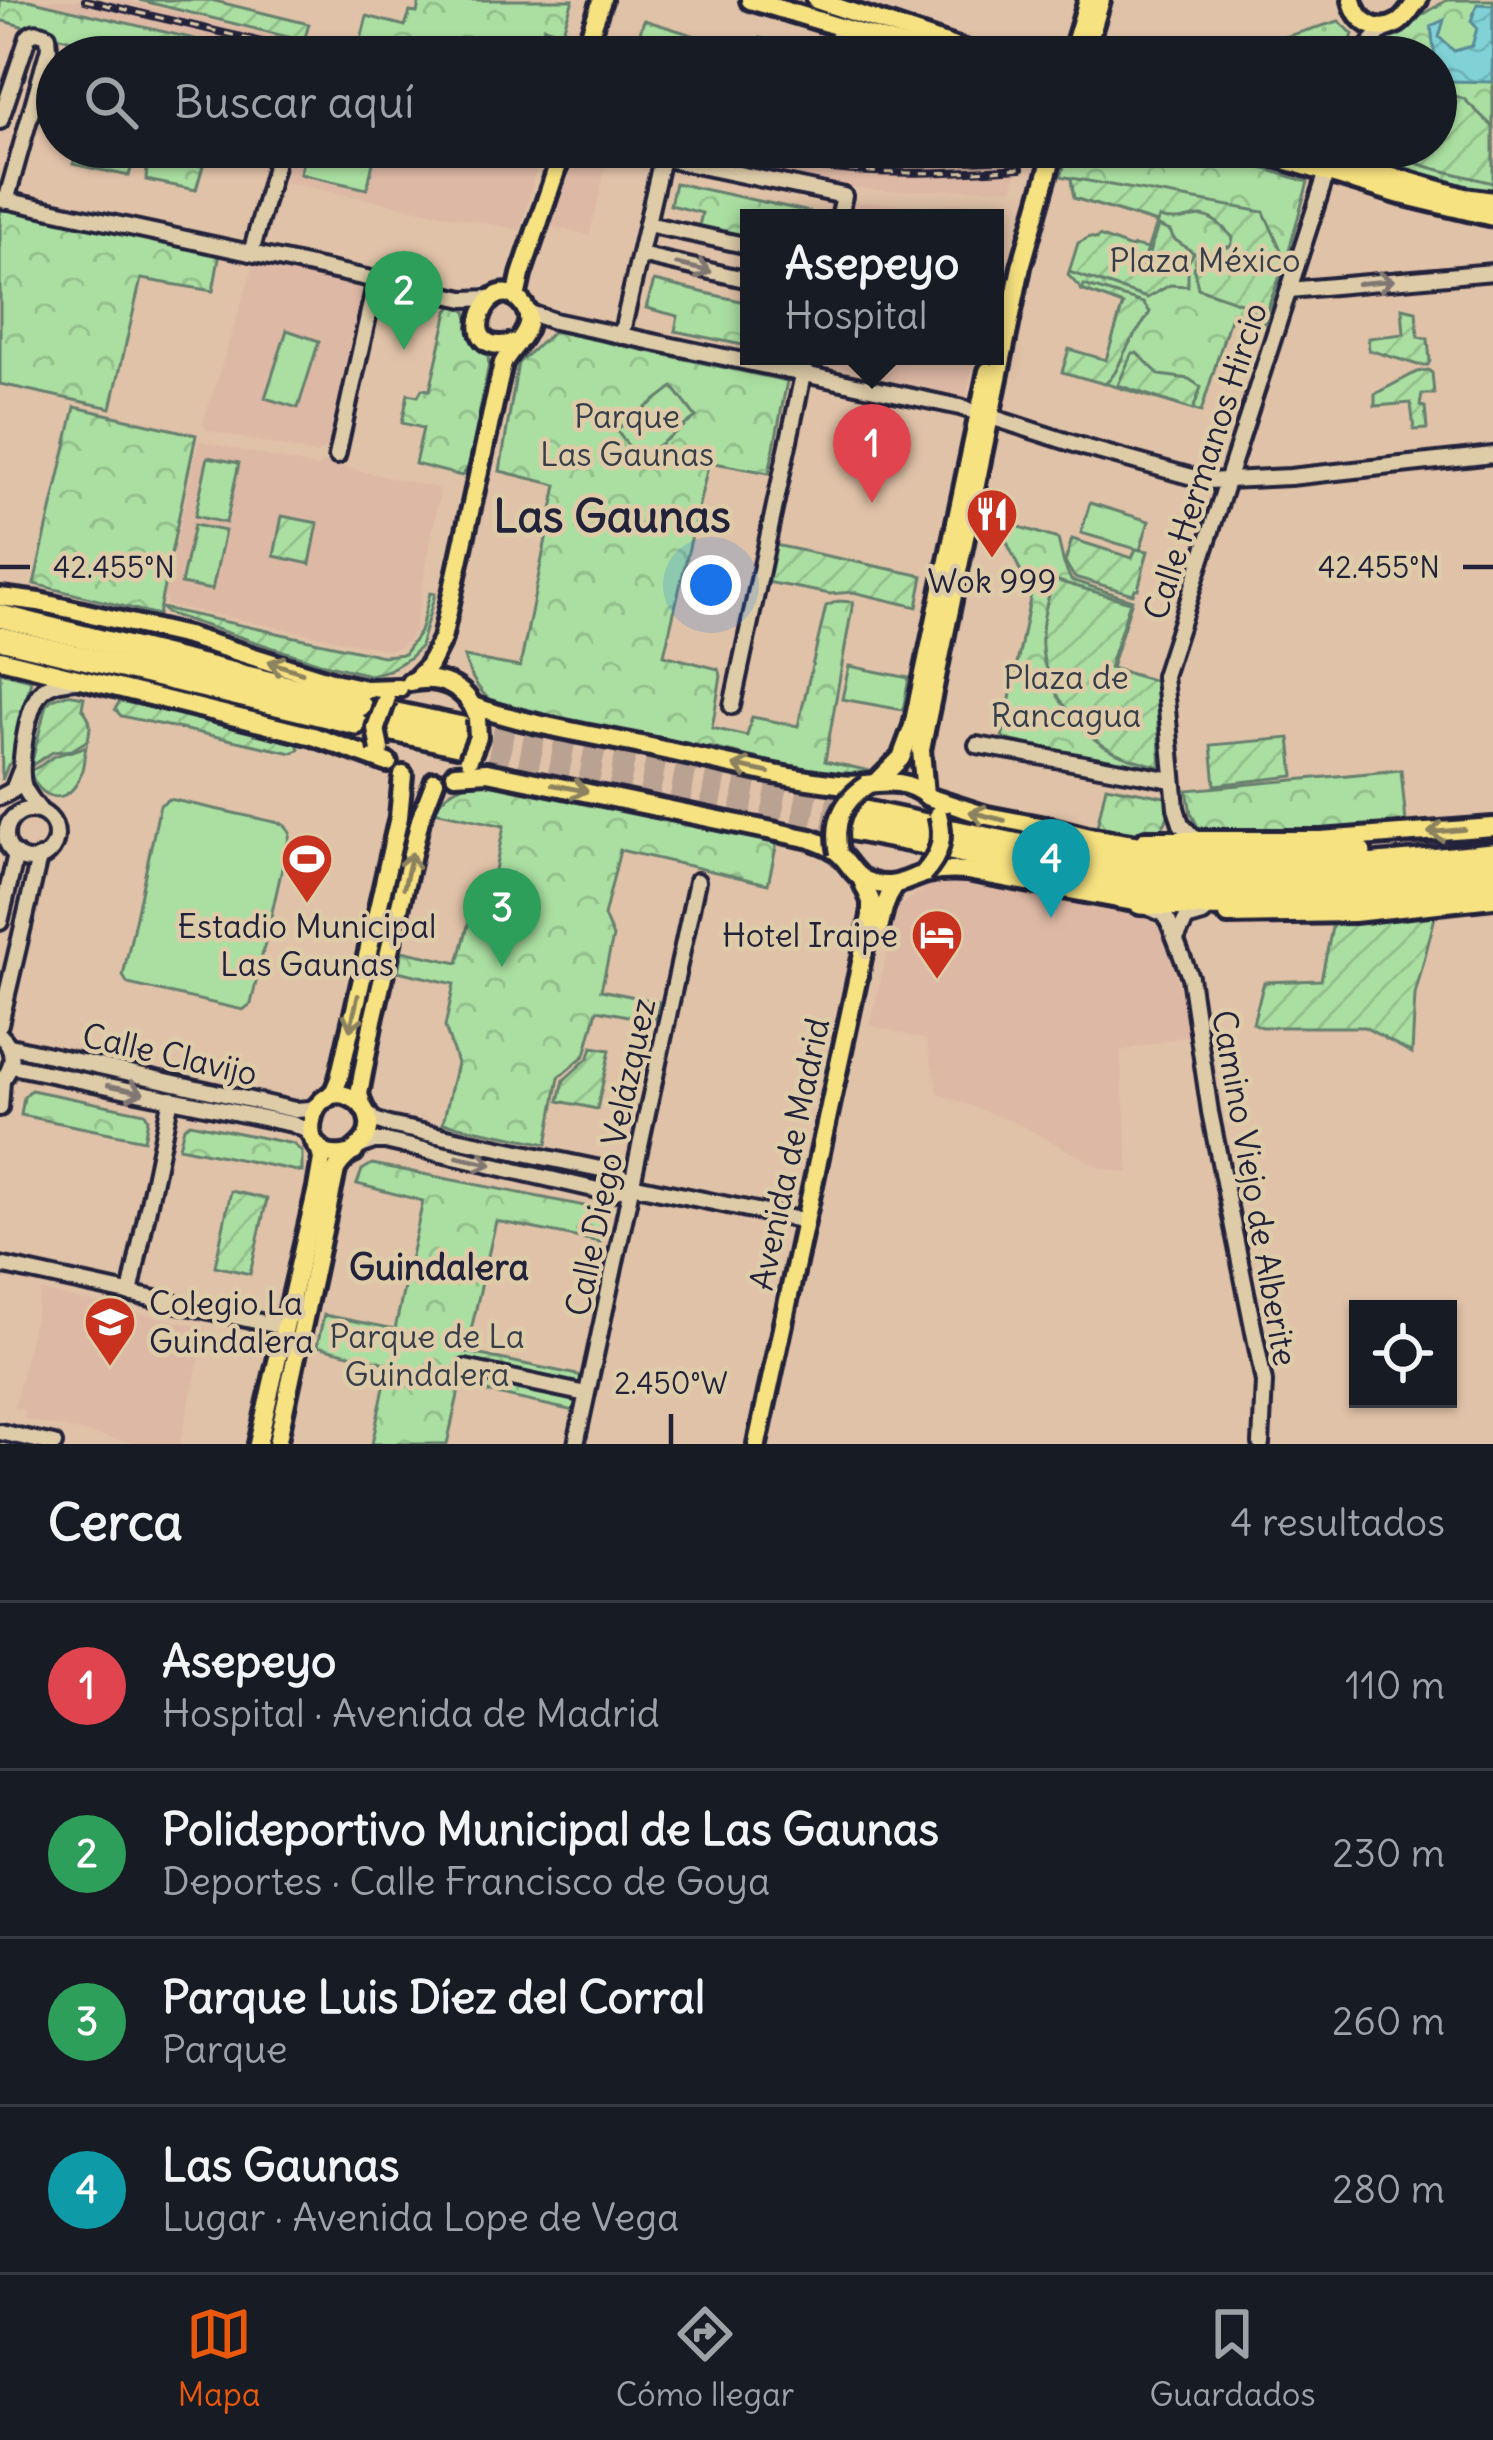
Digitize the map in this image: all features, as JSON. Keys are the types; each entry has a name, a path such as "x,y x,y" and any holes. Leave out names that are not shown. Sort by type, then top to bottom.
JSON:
{"highway":[{"path":"0,601 167,646 213,668"},
{"path":"0,616 213,668 357,719"},
{"path":"0,638 357,719"},
{"path":"0,655 357,719"},
{"path":"391,717 468,731"},
{"path":"851,819 935,822 1097,860 1189,871 1265,873 1493,852"},
{"path":"935,822 1109,880 1184,889 1265,890 1493,871"},
{"path":"1048,829 1187,855 1493,852"},
{"path":"1140,903 1379,902 1493,885"}],"main road":[{"path":"591,36 606,0"},
{"path":"597,36 606,0"},
{"path":"751,0 871,36"},
{"path":"816,0 923,36"},
{"path":"1077,36 1088,0"},
{"path":"1090,36 1101,0"},
{"path":"1352,0 1364,21 1377,27 1393,26 1405,18 1414,2"},
{"path":"514,306 547,168"},
{"path":"391,717 442,639 501,370 514,343 520,275 557,168"},
{"path":"1004,299 1031,168"},
{"path":"1004,337 1049,168"},
{"path":"1349,168 1401,195 1493,217"},
{"path":"1364,168 1493,201"},
{"path":"501,370 500,354 482,334 478,318 486,303 514,306"},
{"path":"494,344 514,343"},
{"path":"935,822 921,750 991,365"},
{"path":"997,365 913,726 901,758 853,794 837,821 839,853 848,867 877,885 893,886 948,870 967,871 1203,914 1354,913 1493,898"},
{"path":"0,601 39,602 187,636 365,689 391,717 403,776 399,817 339,1079 310,1120 322,1159 258,1444"},
{"path":"442,639 445,663 468,731 454,774"},
{"path":"0,655 313,736 391,717 437,680 457,688"},
{"path":"468,731 500,715 790,777 846,785 908,784 941,826 938,853 923,874"},
{"path":"403,776 435,781 454,774 487,772 811,839 839,853"},
{"path":"277,1444 336,1170 369,1130 359,1094 420,820 435,781"},
{"path":"935,822 987,816 1048,829 1197,841 1321,840 1493,827"},
{"name":"Avenida de Madrid","path":"757,1444 871,916 871,901 861,878"},
{"name":"Avenida de Madrid","path":"769,1444 880,924 893,886"},
{"path":"322,1102 341,1096 357,1101 365,1110"},
{"path":"316,1143 336,1155 357,1149"}],"street":[{"path":"1364,21 1364,36"},
{"path":"1377,36 1393,26"},
{"path":"839,36 841,27"},
{"path":"0,121 28,37 34,32 48,36"},
{"path":"36,91 3,200 514,306 539,322 554,321 740,361"},
{"path":"251,254 274,168"},
{"path":"621,335 660,168"},
{"path":"710,168 844,196 841,209"},
{"name":"Calle Hermanos Hircio","path":"1197,841 1181,824 1174,798 1164,676 1329,168"},
{"path":"646,224 740,244"},
{"path":"640,255 740,278"},
{"path":"1289,290 1493,272"},
{"path":"338,457 376,280"},
{"path":"464,299 478,318"},
{"path":"758,365 985,415 1207,482 1493,455"},
{"path":"732,706 806,365"},
{"path":"15,816 0,798 13,790 20,772 38,694 61,682 89,680"},
{"path":"977,745 1172,780"},
{"path":"20,772 24,788 51,820 56,835 52,848 39,858 26,859 8,846 8,824 26,810 40,812"},
{"name":"Calle Hermanos Hircio","path":"1157,840 1172,821 1174,798"},
{"path":"0,922 16,854"},
{"path":"0,1024 39,858"},
{"name":"Calle Diego Velázquez","path":"575,1444 697,881"},
{"name":"Camino Viejo de Alberite","path":"1140,903 1164,914 1190,977 1210,1112 1264,1382 1262,1444"},
{"path":"1175,944 1186,919 1203,914"},
{"path":"0,1108 1,1082 12,1066 5,1041"},
{"name":"Calle Clavijo","path":"5,1041 295,1110 322,1102"},
{"name":"Calle Clavijo","path":"12,1066 292,1124 306,1130 316,1143"},
{"path":"130,1294 171,1098"},
{"path":"365,1110 389,1125 615,1172 631,1185 805,1221"},
{"path":"357,1149 386,1141 611,1193 631,1185"},
{"path":"0,1265 284,1327"},
{"path":"465,1368 586,1394"},
{"path":"0,1432 55,1444"}],"shaded area":[{"path":"38,0 124,0 273,36 190,36"},
{"path":"288,168 536,168 520,230 283,182"},
{"path":"567,168 605,168 590,235 548,226"},
{"path":"736,168 1016,168 1013,188 886,191 785,180"},
{"path":"1012,200 1004,230 1004,209 847,209 849,202 929,205"},
{"path":"254,264 358,288 361,293 327,447 315,454 207,430 203,424"},
{"path":"822,365 973,365 966,397"},
{"path":"199,441 317,467 325,463 440,491 409,640 388,650 167,605 164,595"},
{"path":"955,879 1162,919 1187,1036 1120,1051 1129,1173 1101,1168 1019,1124 939,1094 926,1040 870,1025 898,907 930,885"},
{"name":"Colegio La Guindalera","path":"41,1291 206,1328 180,1444 137,1444 24,1419 26,1411 14,1408"}],"green space":[{"path":"0,0 29,0 182,36 57,36 0,20"},
{"path":"139,0 211,0 309,24 305,36 284,36"},
{"path":"417,0 573,0 562,33 544,27 541,36 362,36 367,16 405,26"},
{"path":"1447,0 1493,0 1493,201 1369,168 1457,168 1457,36 1388,36"},
{"path":"644,20 696,36 639,36"},
{"path":"1339,21 1353,34 1352,36 1288,36"},
{"path":"1457,97 1493,127 1493,183 1432,168 1457,168"},
{"path":"92,168 131,168 129,176"},
{"path":"147,168 202,168 196,190 146,180"},
{"path":"301,168 372,168 367,189 300,174"},
{"name":"Plaza México","path":"1063,168 1262,168 1308,182 1265,323 1232,312 1201,412 1100,382 1123,304 1082,290 1068,275 1072,264 1141,269 1156,223 1074,198 1071,178 1061,176"},
{"path":"1071,178 1264,212 1286,261 1266,312 1198,288 1194,269 1198,253 1231,246 1233,238 1212,219 1159,218 1157,223 1074,198"},
{"path":"675,183 796,209 740,209 740,236 699,226 702,213 670,205"},
{"path":"3,206 220,253 213,291 141,279 111,408 0,384"},
{"path":"1158,226 1194,253 1188,262 1188,286 1170,285 1147,298 1069,272 1078,243 1099,236 1148,249 1142,275"},
{"path":"654,281 740,301 740,345 675,331 678,316 646,308"},
{"path":"1084,285 1143,303 1150,312 1105,384 1062,372 1069,349 1106,360 1123,305 1082,290"},
{"path":"453,305 466,311 471,332 487,350 489,364 469,466 462,476 415,464 423,428 402,423 408,394 418,396 422,389 430,390"},
{"path":"1402,308 1416,311 1418,337 1428,339 1428,365 1369,350 1368,338 1404,334"},
{"path":"287,330 319,341 298,408 265,398"},
{"name":"Parque Las Gaunas","path":"554,331 787,381 769,473 709,462 664,655 718,669 721,676 712,728 747,736 752,717 798,726 826,606 853,602 825,761 870,771 833,776 708,747 706,752 502,710 478,687 464,657 520,667 557,485 500,471 518,363"},
{"path":"1132,353 1160,375 1189,379 1201,387 1193,410 1118,385"},
{"path":"1428,370 1434,394 1422,394 1420,406 1425,407 1427,429 1414,430 1411,403 1375,406 1375,394"},
{"path":"673,387 696,417 639,460 616,430"},
{"path":"75,407 196,435 158,615 34,584"},
{"path":"208,457 239,463 226,523 195,516"},
{"path":"1090,503 1149,521 1140,550 1081,533"},
{"path":"282,516 318,523 310,564 274,556"},
{"path":"194,525 225,531 212,590 181,584"},
{"name":"Plaza de Rancagua","path":"999,525 1058,539 1071,580 1132,600 1111,668 1155,681 1161,771 1002,739 1031,594"},
{"path":"1072,539 1132,558 1136,549 1148,551 1138,589 1133,594 1074,577 1065,562"},
{"path":"775,545 923,576 917,607 853,592 830,594 767,582"},
{"path":"1054,580 1130,602 1109,668 1155,681 1161,767 1103,745 1059,699 1042,650 1044,617"},
{"path":"430,593 435,594 420,647 389,670 370,675 320,663 162,608 383,656 404,654 420,632"},
{"path":"849,666 909,678 903,710 842,699"},
{"path":"0,672 31,680 12,762 2,780"},
{"path":"67,694 84,697 88,740 72,750 53,752 31,766 46,705"},
{"path":"120,701 297,743 299,749 292,753 121,716 115,709"},
{"path":"1290,738 1294,776 1215,785 1211,745"},
{"path":"86,746 80,777 68,793 54,797 36,785 30,770"},
{"path":"1401,770 1406,823 1276,831 1198,827 1187,790"},
{"path":"483,782 777,843 768,884 620,850 604,916 613,937 601,990 659,1002 654,1021 597,1010 585,1055 559,1077 547,1144 443,1123 457,1063 445,1027 454,984 398,971 402,951 458,963 472,910 490,894 504,826 434,811 454,789"},
{"path":"1106,786 1170,798 1164,825 1147,835 1097,827"},
{"path":"169,799 284,824 290,833 251,1004 243,1010 128,984 123,976 160,805"},
{"path":"1436,913 1415,995 1412,1053 1364,1027 1261,1027 1253,1023 1264,982 1321,980 1333,923"},
{"path":"592,1047 610,1050 597,1109 559,1101 564,1080 589,1057"},
{"path":"31,1090 145,1113 144,1140 21,1115 24,1097"},
{"path":"190,1123 293,1144 302,1152 302,1172 179,1147 184,1127"},
{"name":"Parque de La Guindalera","path":"372,1164 600,1209 605,1218 600,1242 496,1221 466,1352 582,1376 574,1411 460,1386 447,1444 372,1444 389,1364 317,1346 324,1315 395,1329 423,1201 357,1184 362,1170"},
{"path":"231,1191 267,1199 250,1274 215,1266"}],"water":[{"path":"1477,4 1493,5 1492,82 1457,81 1457,50 1472,46 1477,28 1471,21"},
{"path":"1444,20 1439,36 1432,36 1431,26"}],"tunnel":[{"path":"462,728 855,810"},
{"path":"459,744 847,828"}],"railway":[{"path":"85,0 237,36"},
{"path":"817,168 896,173 1021,168"}],"place":[{"name":"Polideportivo Municipal de Las Gaunas","path":"404,350"},
{"name":"Asepeyo","path":"872,503"},
{"name":"Wok 999","path":"992,560"},
{"name":"Estadio Municipal Las Gaunas","path":"307,905"},
{"name":"Las Gaunas","path":"1051,918"},
{"name":"Parque Luis Díez del Corral","path":"502,967"},
{"name":"Hotel Iraipe","path":"937,981"},
{"name":"Colegio La Guindalera","path":"110,1368"}],"district":[{"name":"Las Gaunas","path":"612,516"},
{"name":"Guindalera","path":"439,1267"}]}
